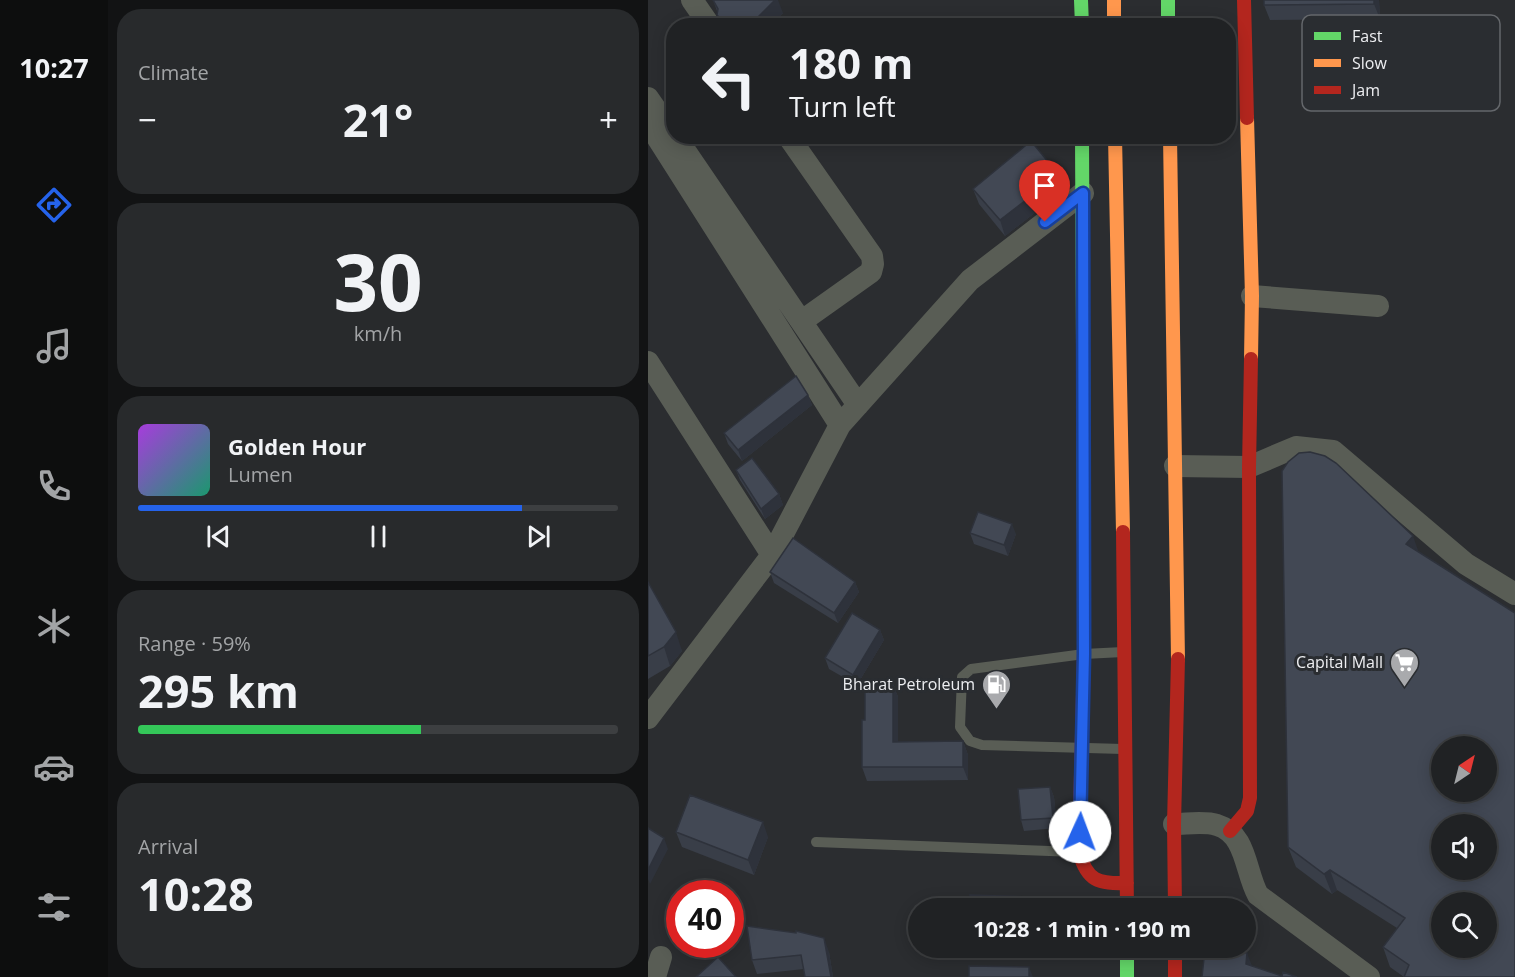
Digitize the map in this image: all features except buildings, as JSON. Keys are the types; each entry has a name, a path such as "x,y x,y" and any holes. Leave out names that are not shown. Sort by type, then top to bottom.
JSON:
{"main road":[{"path":"1081,0 1082,18"},
{"path":"1114,0 1114,18"},
{"path":"1168,0 1168,18"},
{"path":"1230,831 1247,811 1250,798 1249,466 1252,296 1244,0"},
{"path":"1082,144 1084,654 1079,852 1082,867 1089,877 1104,884 1127,883"},
{"path":"1115,144 1125,652 1127,898"},
{"path":"1170,144 1178,683 1174,898"},
{"path":"1127,958 1127,977"},
{"path":"1175,958 1175,977"}],"street":[{"path":"692,0 704,18"},
{"path":"648,98 666,124"},
{"path":"648,123 840,425"},
{"path":"680,144 858,405"},
{"path":"794,144 872,255 873,264 870,272 802,321"},
{"path":"649,715 772,555 840,425 970,280 1083,193"},
{"path":"1252,296 1378,306"},
{"path":"648,362 772,555"},
{"path":"1174,466 1249,466 1296,447 1333,451 1466,564 1515,594"},
{"path":"1174,824 1215,824 1230,831 1240,843 1251,882 1258,896 1369,977"}],"lane":[{"path":"1125,652 1084,654 979,667 966,672 962,677 960,727 970,741 982,745 1126,749"},
{"path":"816,842 1079,852"}],"traffic: fast":[{"path":"1081,0 1082,18"},
{"path":"1168,0 1168,18"},
{"path":"1082,144 1084,555"},
{"path":"1127,958 1127,977"}],"traffic: slow":[{"path":"1114,0 1114,18"},
{"path":"1247,118 1252,296 1251,359"},
{"path":"1115,144 1123,532"},
{"path":"1170,144 1178,659"}],"traffic: jam":[{"path":"1244,0 1247,118"},
{"path":"1230,831 1247,811 1250,798 1251,359"},
{"path":"1123,532 1127,898"},
{"path":"1084,555 1079,852 1086,869 1095,879 1108,883 1127,883"},
{"path":"1175,898 1174,824 1178,659"},
{"path":"1175,958 1175,977"}],"place":[{"name":"Capital Mall","path":"1404,688"},
{"name":"Bharat Petroleum","path":"996,710"}],"route":[{"path":"1045,222 1083,193 1084,654 1080,832"}]}
